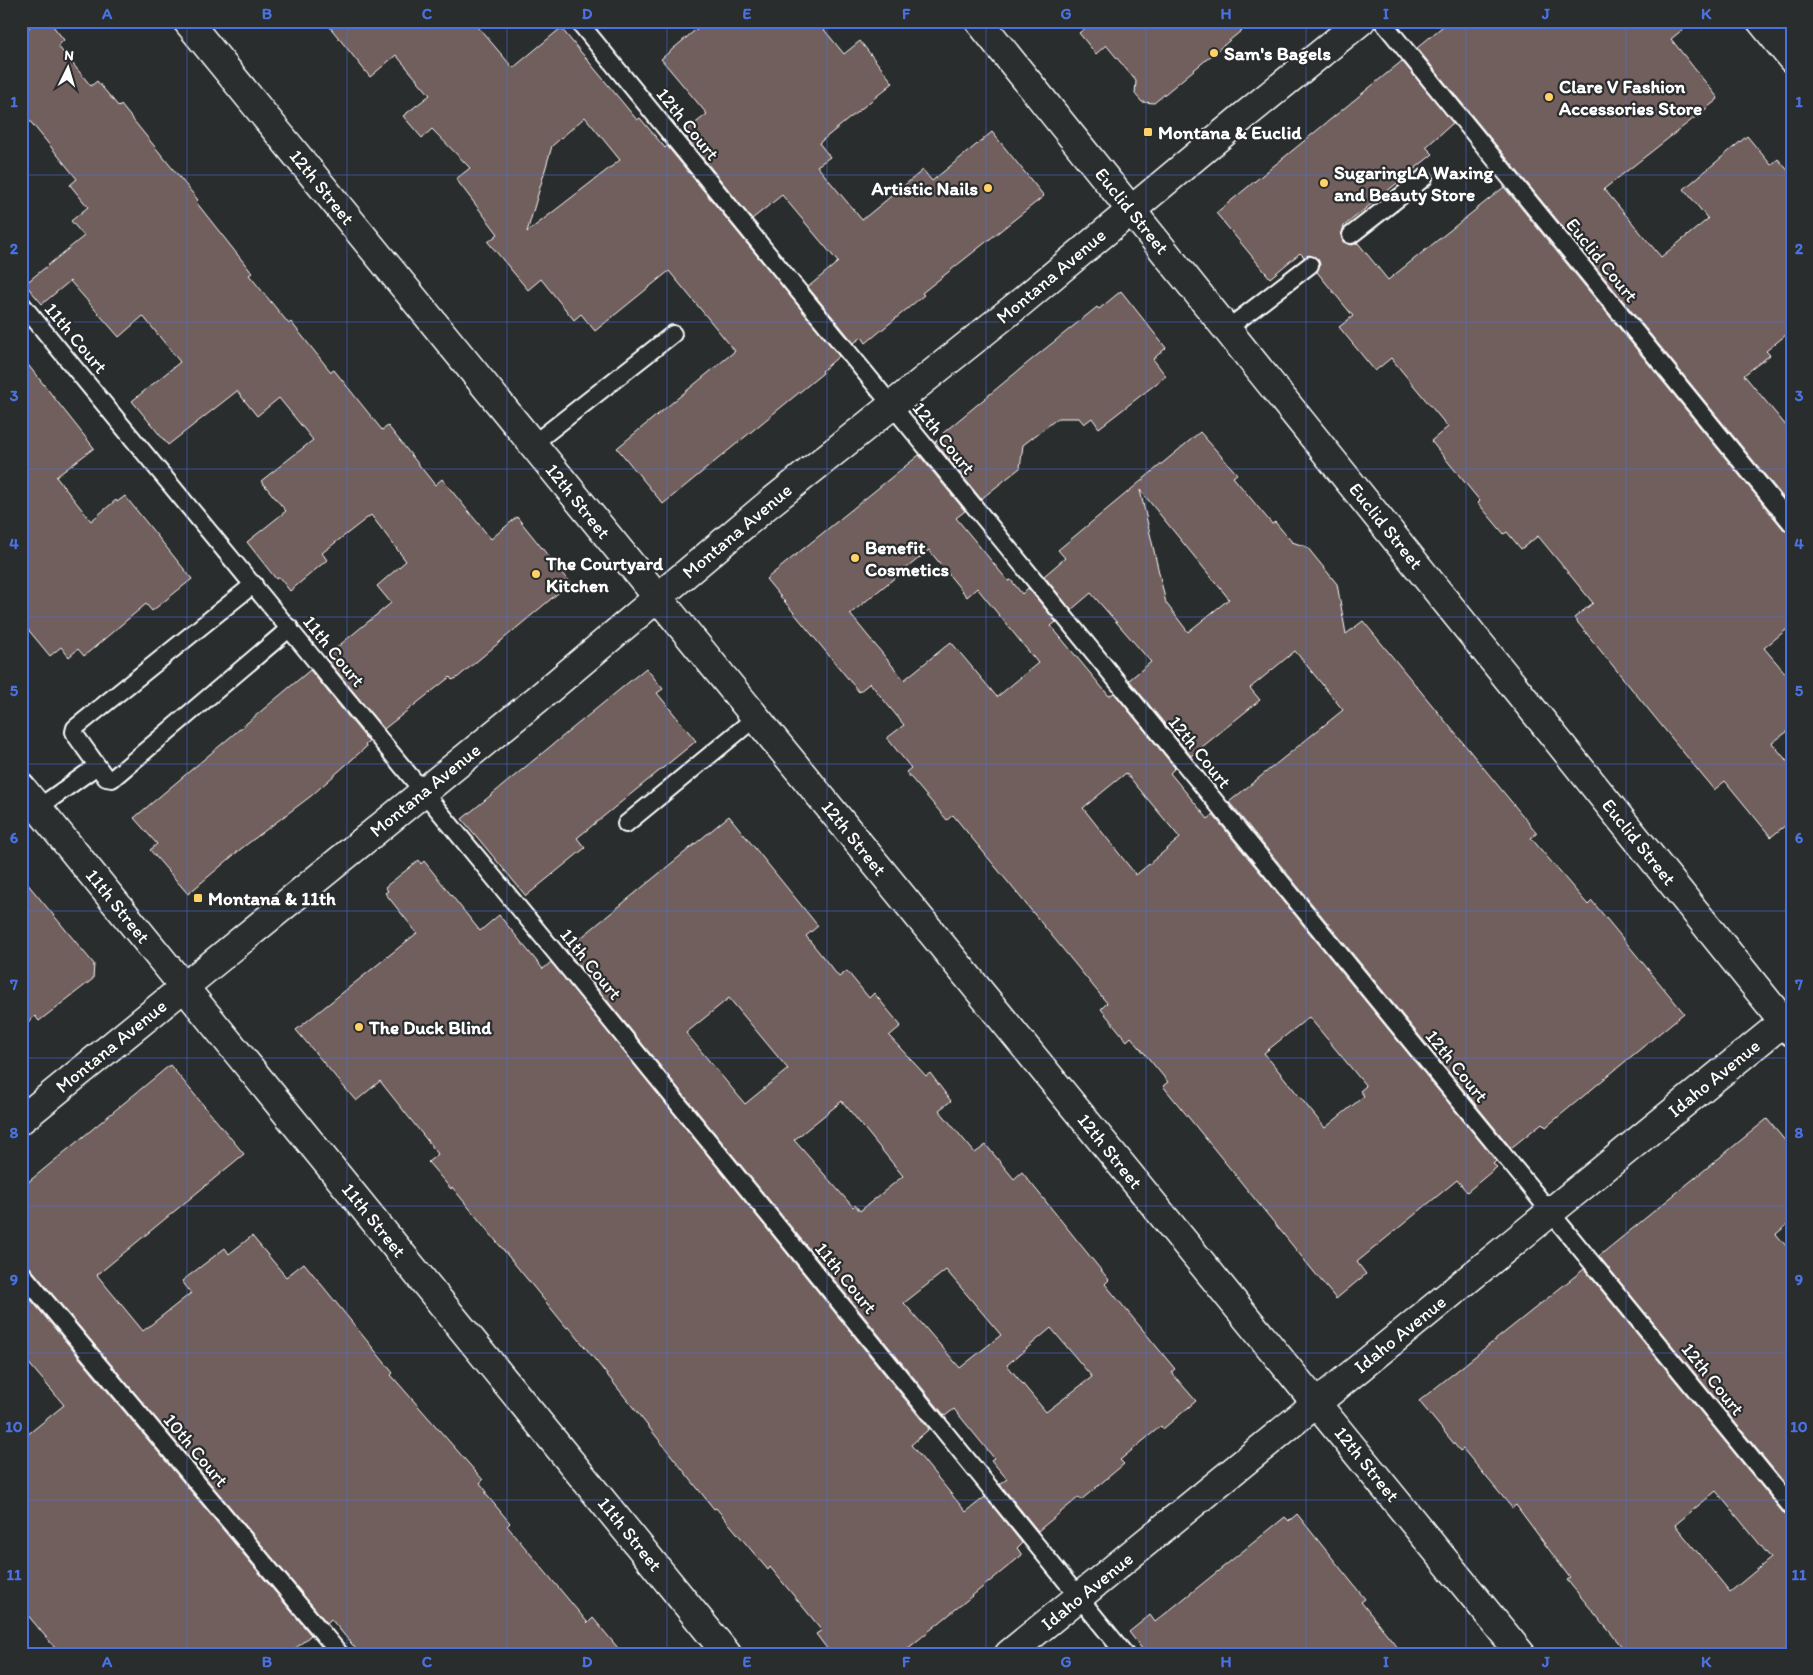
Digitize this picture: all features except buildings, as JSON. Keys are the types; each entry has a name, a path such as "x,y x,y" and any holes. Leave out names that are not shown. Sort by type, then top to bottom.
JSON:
{"street":[{"name":"12th Street","path":"187,21 1521,1654"},
{"name":"Euclid Street","path":"979,21 1789,1023"},
{"name":"Montana Avenue","path":"21,1120 423,792 765,507 1019,304 1131,209 1361,21"},
{"path":"1761,21 1792,59"},
{"name":"11th Street","path":"21,787 727,1654"},
{"name":"Idaho Avenue","path":"1009,1654 1550,1212 1789,1023"}],"lane":[{"name":"12th Court","path":"578,21 1792,1508"},
{"name":"Euclid Court","path":"1382,21 1792,524"},
{"path":"1351,235 1424,178"},
{"path":"1227,329 1310,265"},
{"name":"11th Court","path":"21,303 555,952 1125,1654"},
{"path":"532,444 673,334"},
{"path":"254,584 75,728 76,736 106,778 112,779 290,628"},
{"path":"626,824 755,718"},
{"path":"38,808 97,766"},
{"name":"10th Court","path":"21,1272 340,1654"}],"place":[{"name":"Sam's Bagels","path":"1214,53"},
{"name":"Clare V Fashion Accessories Store","path":"1549,97"},
{"name":"Montana & Euclid","path":"1148,132"},
{"name":"SugaringLA Waxing and Beauty Store","path":"1324,183"},
{"name":"Artistic Nails","path":"988,188"},
{"name":"Benefit Cosmetics","path":"855,558"},
{"name":"The Courtyard Kitchen","path":"536,574"},
{"name":"Montana & 11th","path":"198,898"},
{"name":"The Duck Blind","path":"359,1027"}]}
